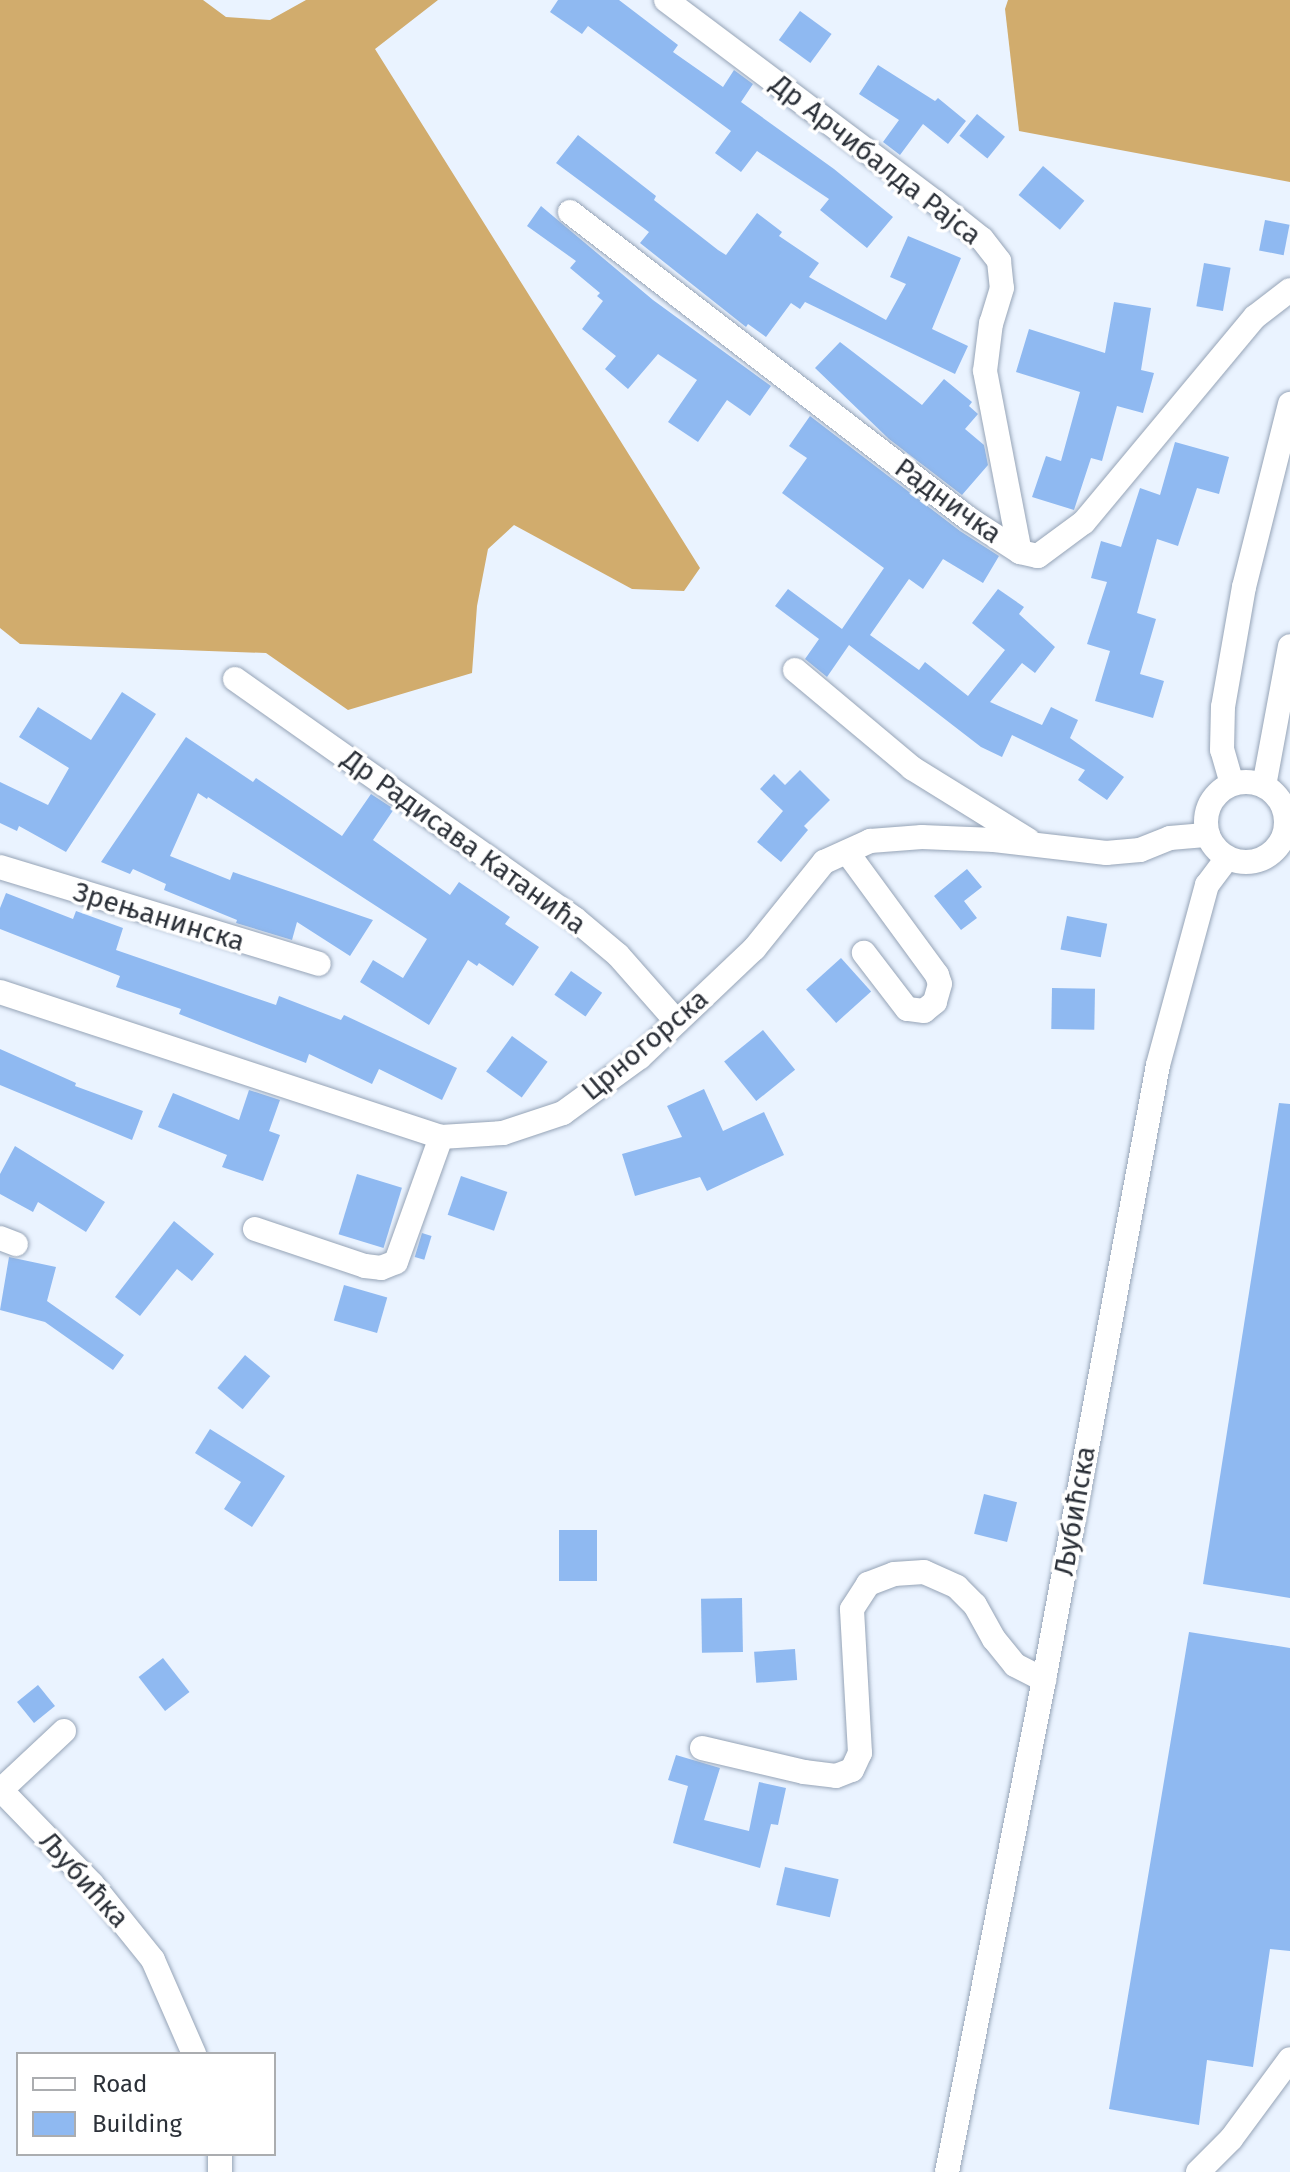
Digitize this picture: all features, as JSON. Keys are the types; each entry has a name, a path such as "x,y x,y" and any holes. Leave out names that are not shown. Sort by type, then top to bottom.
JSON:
{"street":[{"name":"Др Арчибалда Рајса","path":"666,0 934,201 982,239 999,261 1002,288 991,323 985,371 1020,552"},
{"name":"Радничка","path":"570,212 969,519 1020,552 1038,556 1084,522 1255,317 1290,290"},
{"path":"1232,784 1222,750 1223,707 1244,587 1290,404"},
{"path":"1264,786 1290,646"},
{"path":"795,670 912,768 1033,844"},
{"name":"Др Радисава Катанића","path":"235,679 575,919 618,955 677,1022"},
{"path":"1253,782 1264,786 1274,793 1286,813 1284,849 1249,863 1227,858 1208,835 1209,805 1232,784 1253,782"},
{"name":"Црногорска","path":"0,992 441,1137 503,1133 563,1113 640,1057 754,949 824,862 870,841 922,837 1033,844 1106,853 1140,850 1170,838 1208,835"},
{"path":"847,852 937,975 940,984 935,1002 924,1011 907,1009 864,953"},
{"name":"Љубићска","path":"954,2170 1158,1065 1207,885 1227,858"},
{"name":"Зрењанинска","path":"0,867 319,964"},
{"path":"255,1229 365,1266 381,1268 396,1262 441,1137"},
{"path":"702,1748 804,1772 836,1776 852,1770 860,1753 852,1609 868,1584 894,1574 924,1572 957,1587 975,1605 994,1639 1015,1665 1044,1680"},
{"name":"Љубићка","path":"64,1731 1,1790 92,1884 153,1960 193,2052"},
{"path":"1198,2172 1231,2139 1290,2059"}],"shaded area":[{"path":"0,0 203,0 226,17 270,20 306,0 438,0 375,49 700,568 684,591 632,589 514,525 488,549 477,606 472,673 348,710 266,653 20,644 0,628"},
{"path":"1008,0 1290,0 1290,182 1019,131 1005,9"}],"building":[{"path":"558,0 619,0 678,45 673,52 723,87 734,70 753,84 741,102 834,169 893,217 867,248 820,210 829,199 757,151 741,172 715,153 731,131 588,26 582,34 550,12"},
{"path":"800,11 832,34 810,63 779,40"},
{"path":"878,65 935,101 938,98 966,121 948,144 923,124 900,155 883,142 899,120 859,94"},
{"path":"977,114 1005,137 987,158 959,136"},
{"path":"578,135 656,196 654,200 726,255 757,213 782,232 779,236 819,263 809,277 886,320 906,284 890,277 908,236 961,258 932,329 968,346 955,374 805,302 800,309 791,303 766,337 748,324 746,327 640,243 649,232 556,163"},
{"path":"1043,166 1084,201 1060,230 1019,195"},
{"path":"541,206 653,300 771,386 750,416 727,400 698,442 668,422 697,380 658,354 628,389 605,369 616,356 582,329 603,301 597,296 600,293 570,268 576,261 527,226"},
{"path":"1265,220 1290,225 1284,255 1259,250"},
{"path":"1204,263 1231,268 1223,311 1196,306"},
{"path":"1114,302 1151,308 1141,370 1154,373 1143,413 1117,406 1102,461 1091,458 1074,510 1032,497 1046,456 1061,461 1080,392 1016,372 1029,329 1105,353"},
{"path":"840,342 922,405 944,379 972,402 969,406 978,414 965,429 984,445 988,465 962,495 889,439 815,368"},
{"path":"810,416 960,531 999,556 983,583 943,559 923,589 909,579 870,635 919,670 925,662 968,696 1005,650 972,623 998,589 1024,607 1019,614 1055,647 1035,673 1022,663 990,702 1042,725 1051,707 1078,720 1070,738 1124,777 1107,800 1078,780 1085,770 1012,735 1002,757 981,747 849,645 827,677 805,659 819,639 775,606 788,589 842,629 884,568 782,493 807,458 789,446"},
{"path":"1175,442 1229,457 1219,494 1197,488 1178,546 1157,539 1137,613 1156,619 1140,674 1164,681 1153,718 1095,701 1110,651 1087,644 1107,582 1091,578 1101,541 1121,547 1140,488 1160,495"},
{"path":"122,692 156,714 66,852 19,826 17,831 0,823 0,782 48,805 69,768 19,737 38,707 91,740"},
{"path":"186,737 253,782 256,778 342,836 371,794 394,809 373,840 450,895 459,882 510,917 505,924 539,947 513,986 479,963 477,966 468,960 429,1025 360,982 373,960 403,978 427,939 198,793 170,856 230,880 233,872 373,920 350,956 297,922 292,940 236,923 237,920 164,890 166,884 133,869 130,874 101,862"},
{"path":"800,770 830,800 804,826 808,830 781,862 757,842 783,811 760,789 774,774 785,785"},
{"path":"967,869 982,887 964,901 977,918 961,930 934,896"},
{"path":"6,893 73,919 76,911 123,928 116,950 276,1005 279,996 341,1020 344,1015 457,1068 442,1100 379,1069 372,1084 309,1054 306,1063 179,1014 181,1009 116,987 120,976 0,929 0,908"},
{"path":"1067,916 1107,924 1101,957 1061,949"},
{"path":"841,958 871,991 836,1023 806,989"},
{"path":"571,971 602,993 585,1017 554,995"},
{"path":"1052,988 1095,989 1094,1030 1051,1029"},
{"path":"763,1030 795,1070 756,1101 724,1061"},
{"path":"512,1036 548,1062 522,1097 486,1072"},
{"path":"0,1049 76,1083 75,1086 143,1111 132,1140 0,1085"},
{"path":"704,1089 723,1131 764,1112 784,1155 707,1191 700,1177 635,1196 622,1154 682,1137 667,1106"},
{"path":"249,1090 280,1100 269,1131 280,1135 263,1181 222,1167 227,1155 158,1127 173,1093 239,1120"},
{"path":"1279,1103 1290,1104 1290,1598 1203,1584"},
{"path":"15,1146 105,1202 86,1232 38,1202 33,1212 0,1194 0,1174"},
{"path":"357,1174 402,1188 384,1248 339,1234"},
{"path":"461,1176 507,1192 494,1231 448,1215"},
{"path":"174,1221 214,1254 192,1281 177,1269 140,1316 115,1297"},
{"path":"422,1233 432,1236 424,1260 415,1257"},
{"path":"9,1257 56,1267 47,1301 124,1355 113,1370 45,1322 0,1310"},
{"path":"344,1285 387,1297 377,1333 334,1321"},
{"path":"245,1355 270,1376 243,1409 217,1388"},
{"path":"210,1429 285,1476 252,1527 224,1509 241,1482 195,1453"},
{"path":"984,1494 1017,1502 1007,1542 974,1534"},
{"path":"559,1530 597,1530 597,1581 559,1581"},
{"path":"742,1598 743,1652 702,1653 701,1599"},
{"path":"1189,1632 1290,1648 1290,1951 1270,1949 1253,2067 1207,2060 1199,2125 1109,2109"},
{"path":"795,1649 797,1680 756,1683 754,1652"},
{"path":"163,1658 189,1692 165,1711 139,1677"},
{"path":"38,1685 55,1706 34,1723 17,1702"},
{"path":"676,1755 720,1768 704,1820 749,1831 759,1782 786,1788 778,1825 771,1824 760,1868 673,1843 688,1786 668,1780"},
{"path":"785,1867 839,1879 830,1917 776,1905"}]}
